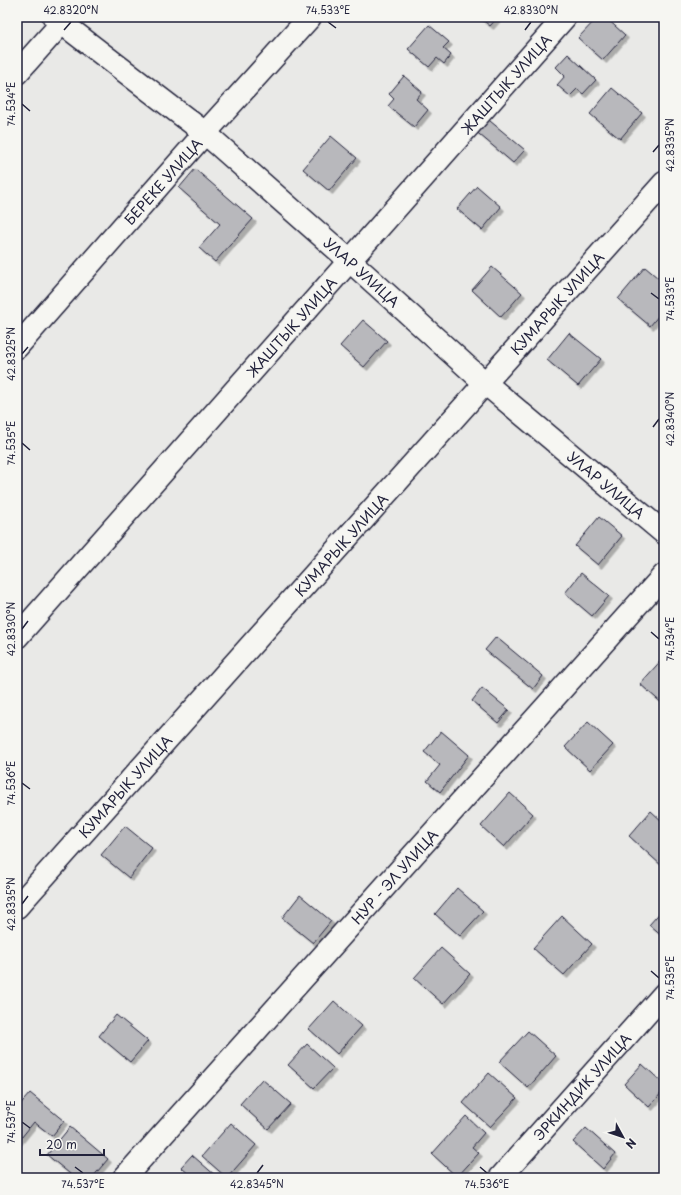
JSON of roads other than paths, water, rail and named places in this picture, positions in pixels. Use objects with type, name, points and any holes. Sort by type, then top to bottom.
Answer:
[{"type":"street","name":"БЕРЕКЕ УЛИЦА","points":[[17,347],[205,133],[310,17]]},
{"type":"street","name":"ЖАШТЫК УЛИЦА","points":[[17,637],[565,17]]},
{"type":"street","name":"УЛАР УЛИЦА","points":[[61,19],[205,133],[485,383],[664,533]]},
{"type":"street","points":[[17,73],[61,19]]},
{"type":"street","name":"КУМАРЫК УЛИЦА","points":[[17,907],[664,183]]},
{"type":"street","name":"НУР - ЭЛ УЛИЦА","points":[[124,1178],[664,575]]},
{"type":"street","name":"ЭРКИНДИК УЛИЦА","points":[[500,1178],[664,994]]}]
